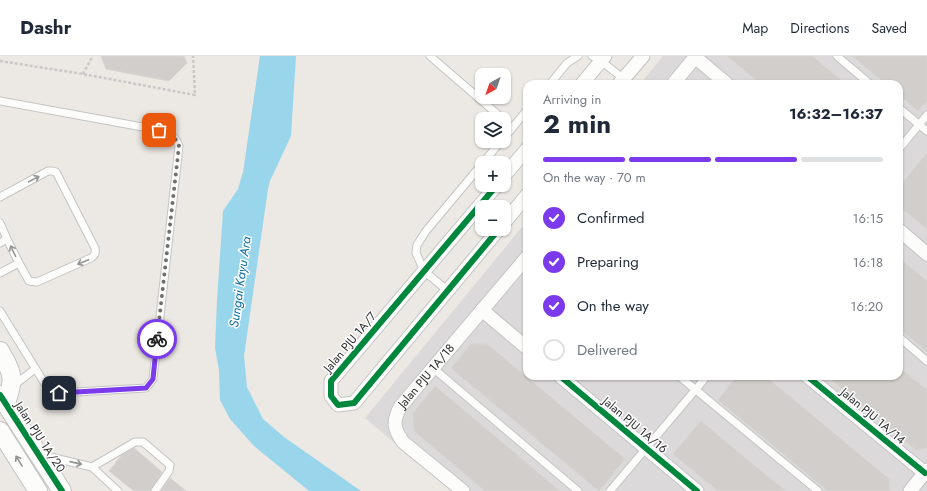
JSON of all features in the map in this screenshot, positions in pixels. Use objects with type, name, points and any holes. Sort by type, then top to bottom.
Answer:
[{"type":"street","points":[[624,80],[643,56]]},
{"type":"street","points":[[676,80],[696,57],[722,80]]},
{"type":"street","points":[[585,80],[599,58]]},
{"type":"street","points":[[511,168],[523,154]]},
{"type":"street","name":"Jalan PJU 1A/7","points":[[491,192],[331,381],[331,396],[338,405],[354,403],[493,236]]},
{"type":"street","points":[[511,214],[523,200]]},
{"type":"street","points":[[903,233],[927,254]]},
{"type":"street","name":"Jalan PJU 1A/18","points":[[463,491],[403,442],[397,434],[395,418],[400,407],[523,262]]},
{"type":"street","points":[[482,310],[523,345]]},
{"type":"street","points":[[0,351],[11,371],[6,395]]},
{"type":"street","name":"Jalan PJU 1A/16","points":[[565,380],[697,491]]},
{"type":"street","name":"Jalan PJU 1A/14","points":[[812,380],[926,472]]},
{"type":"street","name":"Jalan PJU 1A/20","points":[[6,395],[38,454],[62,491]]},
{"type":"street","points":[[0,431],[38,491]]},
{"type":"street","points":[[910,491],[926,472]]},
{"type":"lane","points":[[430,56],[494,112]]},
{"type":"lane","points":[[553,80],[567,63],[578,56]]},
{"type":"lane","points":[[837,56],[865,80]]},
{"type":"lane","points":[[599,58],[620,80]]},
{"type":"lane","points":[[0,101],[168,132],[176,138],[179,146],[153,379],[146,388],[59,393],[52,390],[36,369],[0,310]]},
{"type":"lane","points":[[903,111],[927,131]]},
{"type":"lane","points":[[512,128],[523,115]]},
{"type":"lane","points":[[903,144],[927,116]]},
{"type":"lane","points":[[489,156],[495,148]]},
{"type":"lane","points":[[0,197],[48,172],[56,172],[95,248],[95,256],[33,282],[27,278],[19,263],[3,241],[0,223]]},
{"type":"lane","points":[[448,290],[424,271],[416,253],[417,245],[426,231],[475,172]]},
{"type":"lane","points":[[0,273],[19,263]]},
{"type":"lane","points":[[903,340],[927,361]]},
{"type":"lane","points":[[433,368],[578,491]]},
{"type":"lane","points":[[6,395],[36,369]]},
{"type":"lane","points":[[684,380],[818,491]]},
{"type":"lane","points":[[610,491],[704,380]]},
{"type":"lane","points":[[92,467],[135,442],[143,442],[170,464],[169,472],[155,491]]},
{"type":"lane","points":[[38,454],[92,467],[118,491]]},
{"type":"path","points":[[83,74],[91,59],[90,56]]},
{"type":"path","points":[[0,61],[83,74],[195,95],[193,56]]},
{"type":"shaded area","points":[[663,56],[927,56],[927,491],[452,491],[365,418],[523,226],[523,380],[903,380],[903,80],[643,80]]},
{"type":"water","name":"Sungai Kayu Ara","points":[[260,56],[296,56],[291,136],[270,181],[268,189],[244,356],[247,387],[263,419],[284,437],[361,491],[309,491],[254,446],[230,419],[220,400],[219,370],[215,348],[223,211],[238,189],[243,172]]},
{"type":"building","points":[[101,56],[184,56],[187,63],[169,81],[106,69]]},
{"type":"building","points":[[727,56],[812,56],[841,80],[756,80]]},
{"type":"building","points":[[852,56],[927,56],[927,101],[918,111],[903,98],[903,80],[881,80]]},
{"type":"building","points":[[927,153],[927,229],[903,209],[903,182]]},
{"type":"building","points":[[903,261],[927,281],[927,352],[903,331]]},
{"type":"building","points":[[471,344],[487,344],[523,374],[523,380],[530,380],[625,459],[599,491],[451,368]]},
{"type":"building","points":[[903,370],[927,390],[927,448],[916,450],[832,380],[903,380]]},
{"type":"building","points":[[734,380],[770,380],[889,479],[890,491],[828,491],[718,400]]},
{"type":"building","points":[[435,386],[560,491],[485,491],[414,431],[413,413]]},
{"type":"building","points":[[701,421],[786,491],[718,491],[685,464],[673,454]]},
{"type":"building","points":[[134,448],[162,472],[150,491],[134,491],[109,471],[122,455]]},
{"type":"building","points":[[170,478],[186,491],[161,491]]},
{"type":"cycle path","points":[[484,200],[491,192]]},
{"type":"cycle path","points":[[475,211],[331,381],[331,396],[338,405],[354,403],[493,236]]},
{"type":"cycle path","points":[[565,380],[697,491]]},
{"type":"cycle path","points":[[812,380],[925,473]]},
{"type":"cycle path","points":[[0,395],[62,491]]},
{"type":"way so far","points":[[157,339],[179,155],[179,146],[176,138],[168,132],[159,130]]},
{"type":"route","points":[[59,393],[146,388],[153,379],[157,339]]}]
